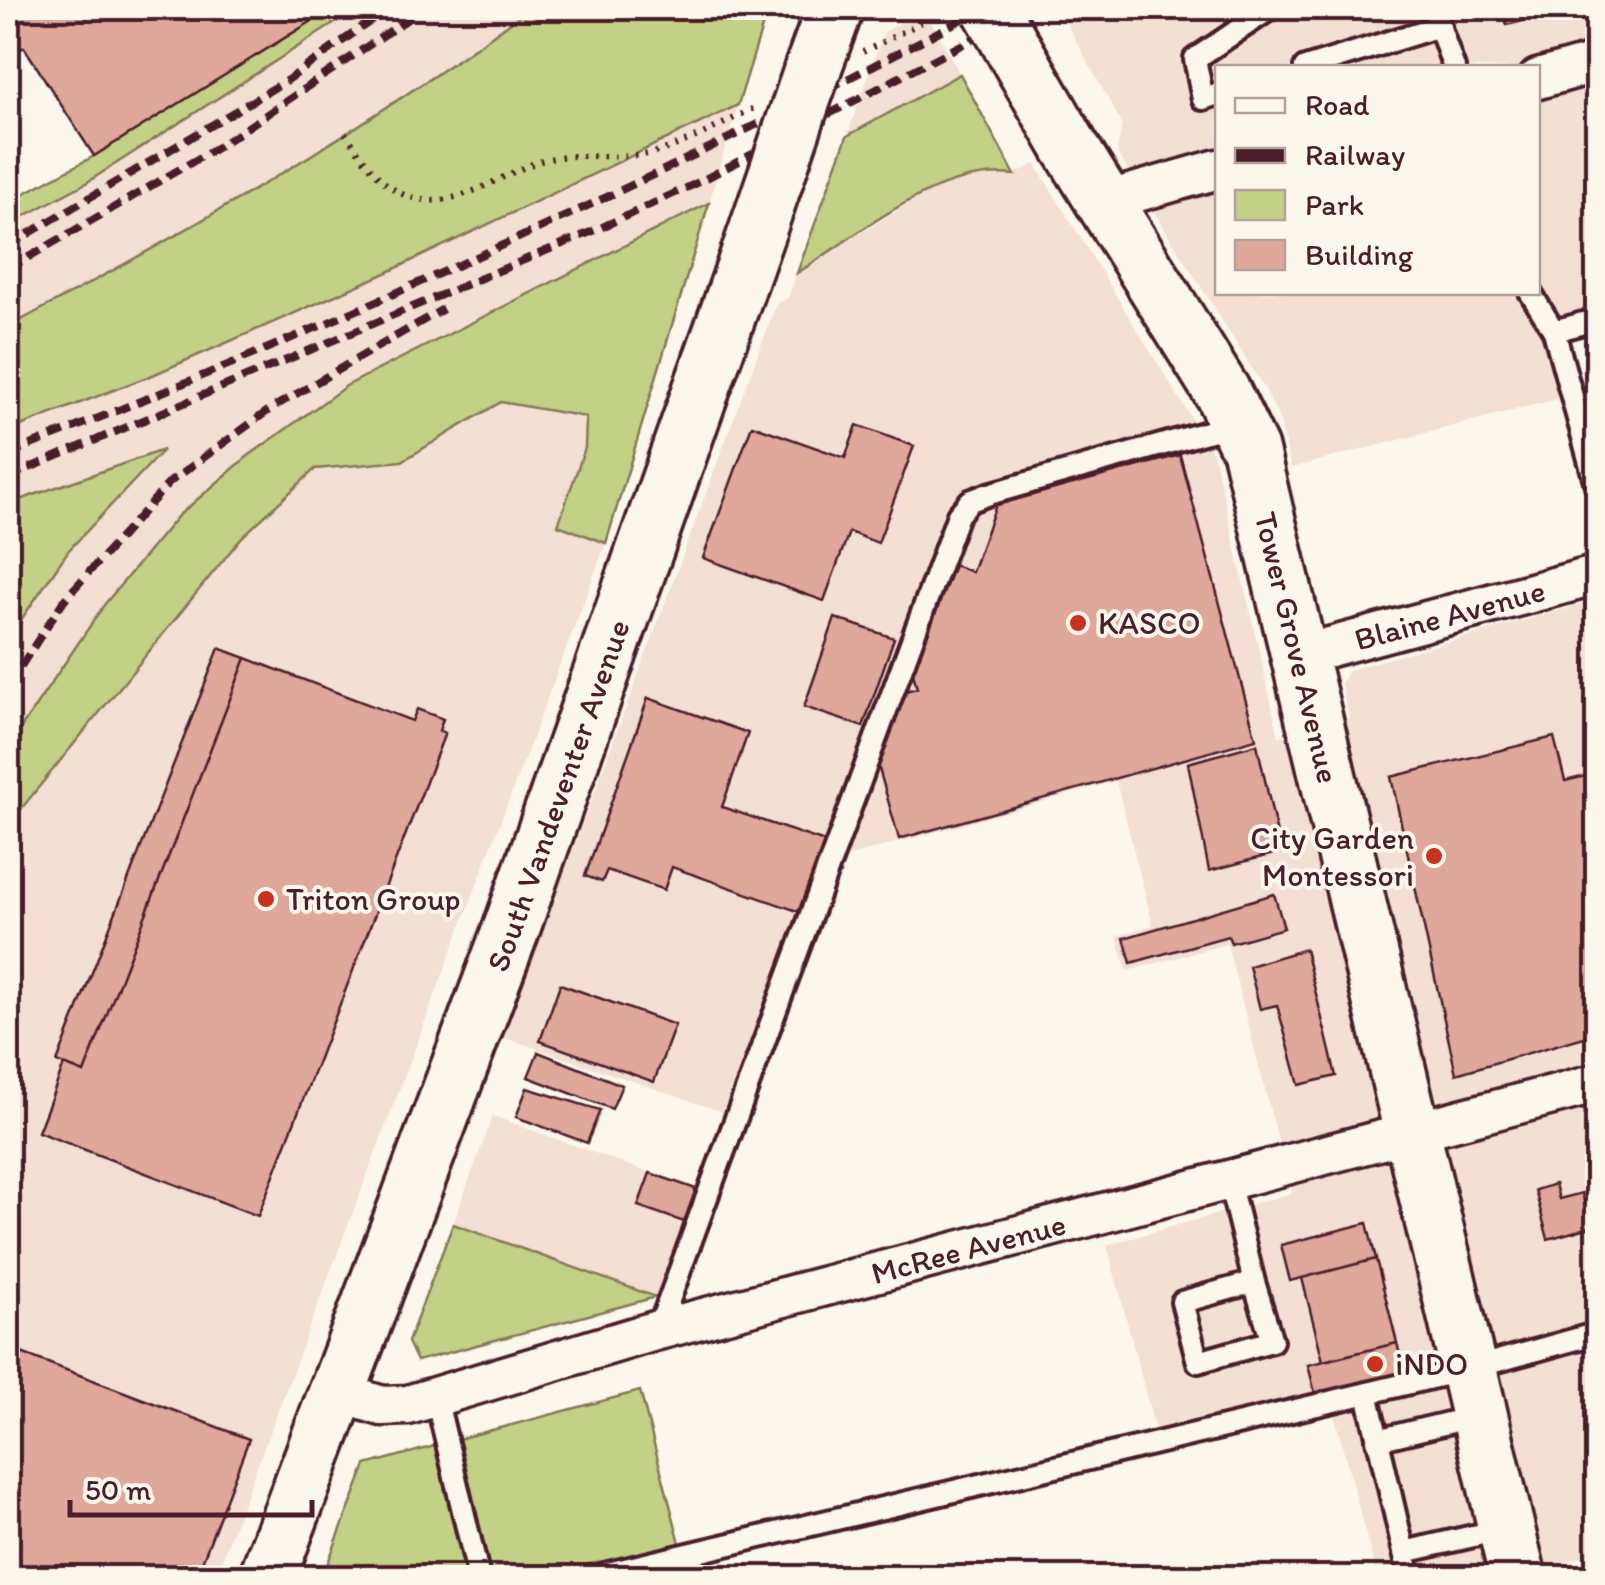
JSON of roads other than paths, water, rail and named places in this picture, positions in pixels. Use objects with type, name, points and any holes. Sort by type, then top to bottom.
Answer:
[{"type":"main road","name":"South Vandeventer Avenue","points":[[268,1578],[512,928],[723,330],[831,64],[834,8]]},
{"type":"main road","name":"Tower Grove Avenue","points":[[990,8],[1068,146],[1239,423],[1250,449],[1512,1553]]},
{"type":"street","points":[[1540,78],[1598,62]]},
{"type":"street","points":[[1102,202],[1215,171]]},
{"type":"street","name":"Blaine Avenue","points":[[1300,655],[1598,575]]},
{"type":"street","name":"McRee Avenue","points":[[340,1393],[382,1406],[436,1397],[658,1330],[1598,1083]]},
{"type":"lane","points":[[1215,95],[1204,98],[1195,59],[1271,8]]},
{"type":"lane","points":[[1313,65],[1436,17],[1453,65]]},
{"type":"lane","points":[[1532,295],[1554,331],[1598,492]]},
{"type":"lane","points":[[1554,331],[1598,319]]},
{"type":"lane","points":[[658,1330],[958,515],[970,501],[989,494],[1239,423]]},
{"type":"lane","points":[[1229,1180],[1272,1341],[1198,1362],[1182,1302],[1254,1282]]},
{"type":"lane","points":[[1377,1440],[1598,1332]]},
{"type":"lane","points":[[587,1578],[1367,1393],[1475,1392]]},
{"type":"lane","points":[[1367,1393],[1410,1578]]},
{"type":"lane","points":[[436,1397],[479,1578]]},
{"type":"lane","points":[[1404,1552],[1512,1553]]},
{"type":"railway","points":[[8,246],[289,79],[389,8]]},
{"type":"railway","points":[[8,269],[218,147],[424,8]]},
{"type":"railway","points":[[8,454],[257,353],[502,245],[744,131],[983,8]]},
{"type":"railway","points":[[8,477],[598,229],[697,183],[1032,8]]},
{"type":"railway","points":[[8,686],[64,600],[170,482],[272,408],[443,309]]},
{"type":"place","name":"KASCO","points":[[1078,623]]},
{"type":"place","name":"City Garden Montessori","points":[[1434,856]]},
{"type":"place","name":"Triton Group","points":[[266,899]]},
{"type":"place","name":"iNDO","points":[[1375,1364]]}]
